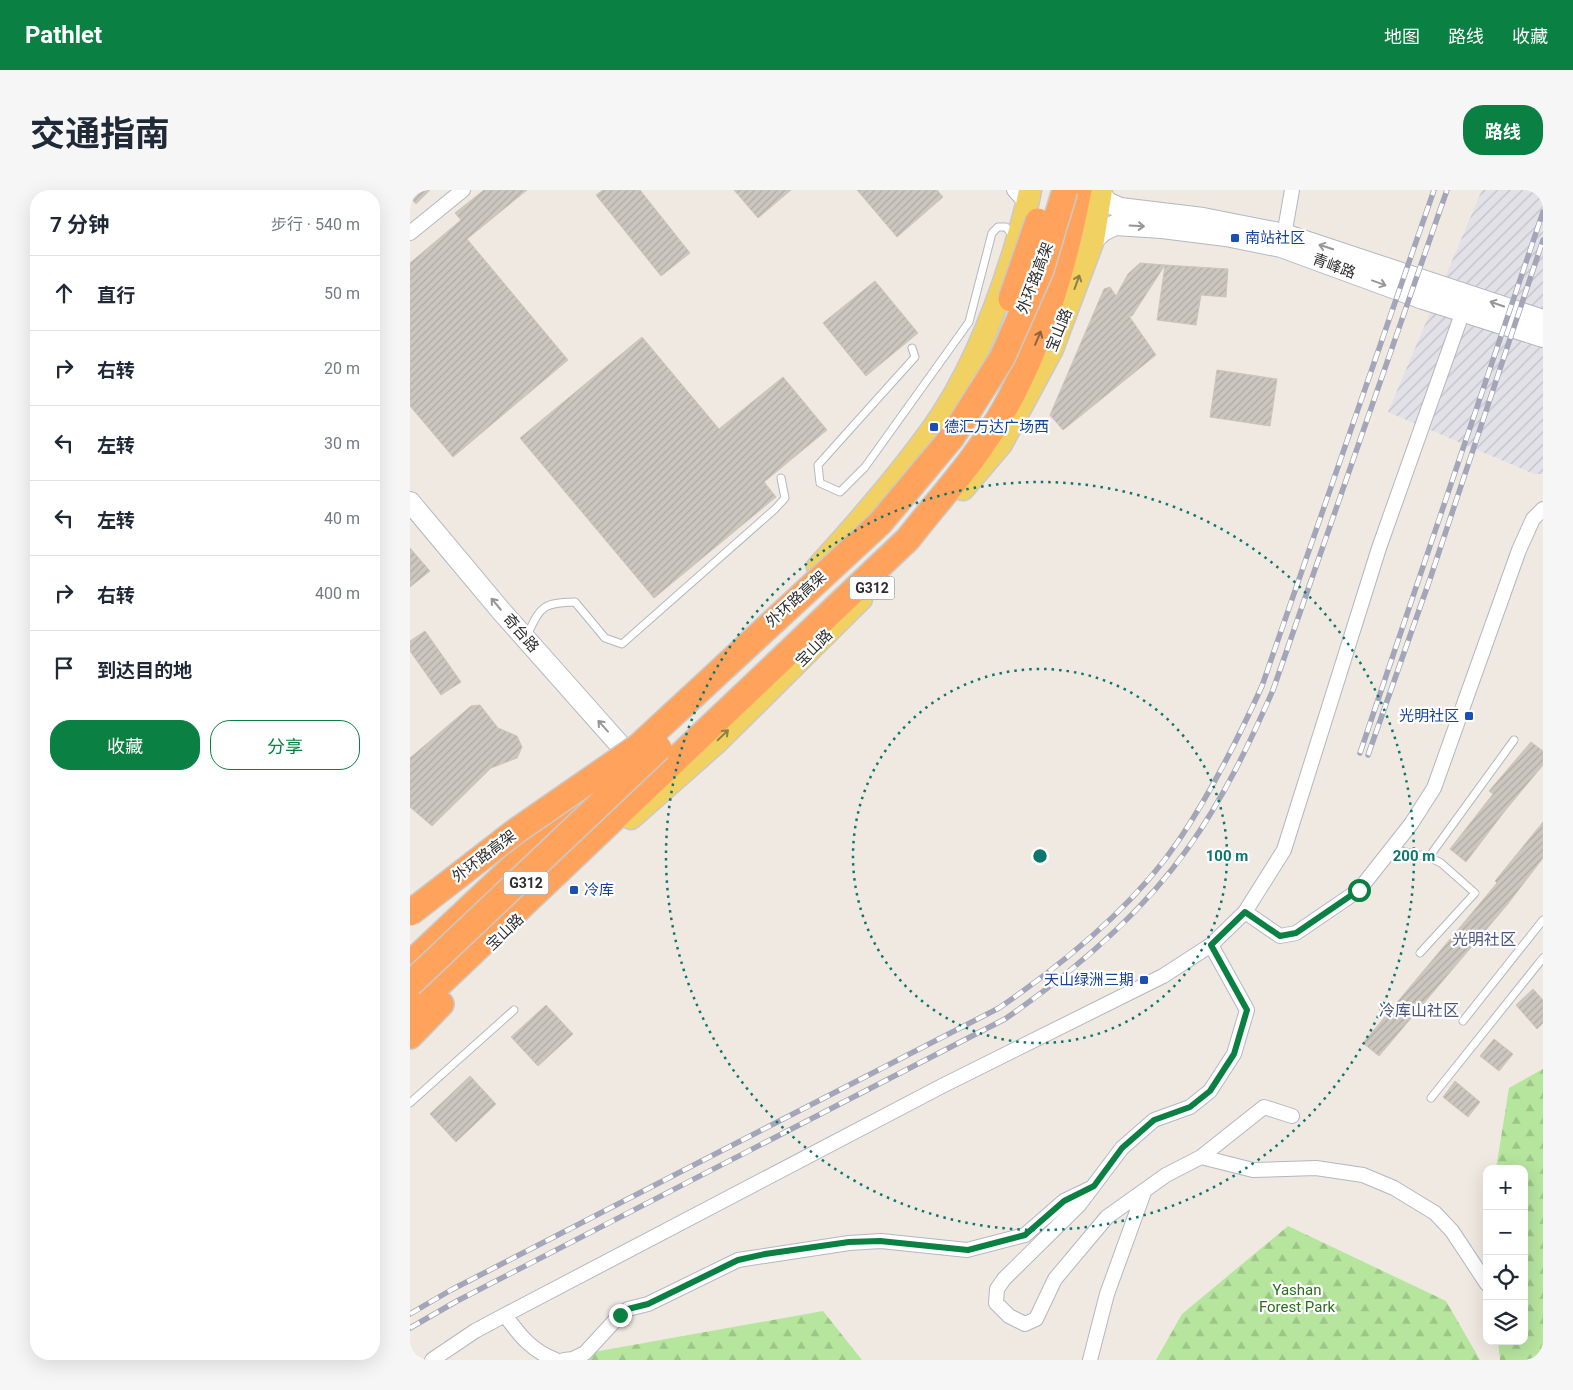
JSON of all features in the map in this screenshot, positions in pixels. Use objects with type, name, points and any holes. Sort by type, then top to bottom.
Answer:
[{"type":"highway","name":"外环路高架","points":[[410,903],[500,833],[623,746],[864,524],[941,430],[984,360],[1015,291],[1048,190]]},
{"type":"highway","points":[[410,984],[894,527],[947,464],[985,393],[1039,262],[1059,190]]},
{"type":"highway","name":"外环路高架","points":[[410,913],[516,832],[639,746],[880,523],[952,437],[1002,358],[1040,270],[1065,190]]},
{"type":"highway","points":[[410,1036],[422,1012],[908,539],[973,458],[1011,396],[1040,333],[1062,260],[1093,191]]},
{"type":"highway","points":[[410,964],[551,831],[635,762]]},
{"type":"highway","points":[[422,1012],[530,908]]},
{"type":"main road","name":"青峰路","points":[[1093,191],[1107,202],[1120,208],[1203,218],[1543,320]]},
{"type":"main road","name":"宝山路","points":[[410,1024],[530,908],[718,741],[799,663],[928,530],[1001,444],[1052,349],[1093,240],[1093,191]]},
{"type":"main road","name":"宝山路","points":[[410,997],[526,882],[635,762],[768,622],[865,515],[934,427],[959,385],[987,327],[1016,245],[1024,195]]},
{"type":"main road","name":"青峰路","points":[[1093,240],[1103,231],[1115,225],[1123,225],[1283,241],[1423,300],[1543,337]]},
{"type":"main road","name":"奇台路","points":[[410,502],[525,638],[635,762]]},
{"type":"street","points":[[410,233],[463,190]]},
{"type":"street","points":[[1283,241],[1292,190]]},
{"type":"street","points":[[432,1360],[475,1331],[505,1315],[934,1090],[1162,976],[1211,945],[1245,912],[1284,850],[1379,548],[1463,311]]},
{"type":"street","points":[[1245,912],[1280,936],[1296,933],[1359,890],[1391,849],[1434,788],[1520,550],[1533,519],[1543,509]]},
{"type":"street","points":[[1211,945],[1247,1010],[1234,1054],[1210,1091],[1190,1107],[1154,1120],[1122,1148],[1094,1186],[997,1289],[996,1303],[1008,1316],[1025,1324],[1036,1319],[1055,1279],[1107,1217],[1166,1175],[1201,1157],[1264,1107],[1292,1116]]},
{"type":"street","points":[[1201,1157],[1253,1170],[1316,1168],[1363,1175],[1394,1188],[1435,1213],[1452,1230],[1483,1278]]},
{"type":"street","points":[[564,1360],[573,1359],[586,1353],[620,1315],[628,1309],[648,1304],[738,1260],[849,1242],[880,1241],[968,1250],[1025,1235],[1064,1201],[1094,1186]]},
{"type":"street","points":[[1090,1360],[1107,1294],[1145,1190]]},
{"type":"street","points":[[505,1315],[525,1342],[540,1354],[556,1360]]},
{"type":"lane","points":[[912,348],[915,357],[818,465],[820,483],[840,492],[865,467],[969,322],[992,233],[998,227],[1006,227],[1013,233],[1016,245]]},
{"type":"lane","points":[[525,638],[539,610],[554,603],[575,602],[605,638],[622,644],[776,508],[785,498],[781,478]]},
{"type":"lane","points":[[1430,857],[1514,740]]},
{"type":"lane","points":[[1391,849],[1430,857],[1441,863],[1475,893],[1420,953]]},
{"type":"lane","points":[[1463,1021],[1543,920]]},
{"type":"lane","points":[[1431,1098],[1543,958]]},
{"type":"lane","points":[[410,1103],[514,1010]]},
{"type":"shaded area","points":[[1482,190],[1543,190],[1543,474],[1534,474],[1388,412]]},
{"type":"green space","points":[[1543,1069],[1543,1360],[1500,1360],[1498,1345],[1528,1345],[1528,1165],[1497,1165],[1509,1088]]},
{"type":"green space","name":"Yashan Forest Park","points":[[1288,1226],[1446,1301],[1480,1360],[1156,1360],[1182,1314]]},
{"type":"green space","points":[[823,1311],[862,1360],[549,1360]]},
{"type":"building","points":[[410,190],[430,190],[416,204],[410,197]]},
{"type":"building","points":[[484,190],[527,190],[467,239],[568,360],[453,457],[410,406],[410,263],[461,220],[455,213]]},
{"type":"building","points":[[603,190],[640,190],[690,253],[661,276],[596,195]]},
{"type":"building","points":[[734,190],[791,190],[758,218]]},
{"type":"building","points":[[857,190],[937,190],[943,197],[897,237]]},
{"type":"building","points":[[1140,263],[1165,265],[1132,316],[1129,316],[1156,355],[1063,430],[1050,415],[1104,289],[1110,287],[1116,296],[1128,274]]},
{"type":"building","points":[[1165,265],[1228,269],[1226,297],[1201,295],[1196,325],[1157,320]]},
{"type":"building","points":[[875,281],[918,333],[866,376],[823,323]]},
{"type":"building","points":[[642,337],[719,429],[783,377],[827,430],[764,482],[776,497],[654,598],[520,438]]},
{"type":"building","points":[[1217,370],[1277,379],[1270,426],[1210,417]]},
{"type":"building","points":[[410,548],[430,571],[410,587]]},
{"type":"building","points":[[425,631],[461,682],[441,695],[410,651],[410,641]]},
{"type":"building","points":[[480,705],[498,728],[517,736],[522,747],[517,758],[491,768],[432,826],[410,807],[410,758],[471,706]]},
{"type":"building","points":[[1531,742],[1543,751],[1543,765],[1466,862],[1450,849],[1493,794],[1489,791]]},
{"type":"building","points":[[1543,822],[1543,858],[1507,905],[1379,1056],[1363,1043],[1497,883],[1495,881]]},
{"type":"building","points":[[1533,989],[1543,1000],[1543,1023],[1537,1029],[1516,1005]]},
{"type":"building","points":[[546,1005],[573,1034],[538,1066],[511,1037]]},
{"type":"building","points":[[1494,1039],[1513,1054],[1499,1071],[1480,1056]]},
{"type":"building","points":[[470,1076],[496,1104],[456,1142],[430,1114]]},
{"type":"building","points":[[1455,1081],[1480,1102],[1468,1117],[1443,1097]]},
{"type":"railway","points":[[410,1314],[451,1290],[999,1008],[1072,953],[1120,910],[1141,887],[1179,840],[1203,803],[1234,745],[1262,686],[1434,190]]},
{"type":"railway","points":[[410,1328],[457,1301],[1005,1019],[1080,962],[1127,920],[1149,897],[1188,848],[1213,810],[1245,751],[1273,690],[1447,190]]},
{"type":"railway","points":[[1360,753],[1543,212]]},
{"type":"railway","points":[[1368,755],[1430,579],[1543,240]]},
{"type":"place","name":"南站社区","points":[[1235,238]]},
{"type":"place","name":"德汇万达广场西","points":[[934,427]]},
{"type":"place","name":"光明社区","points":[[1469,716]]},
{"type":"place","name":"冷库","points":[[574,890]]},
{"type":"place","name":"天山绿洲三期","points":[[1144,980]]},
{"type":"district","name":"光明社区","points":[[1484,939]]},
{"type":"district","name":"冷库山社区","points":[[1419,1010]]},
{"type":"route","points":[[620,1315],[628,1309],[648,1304],[738,1260],[765,1254],[849,1242],[880,1241],[968,1250],[1025,1235],[1064,1201],[1094,1186],[1122,1148],[1154,1120],[1190,1107],[1210,1091],[1221,1077],[1234,1054],[1247,1010],[1211,945],[1245,912],[1280,936],[1296,933],[1359,890]]}]
